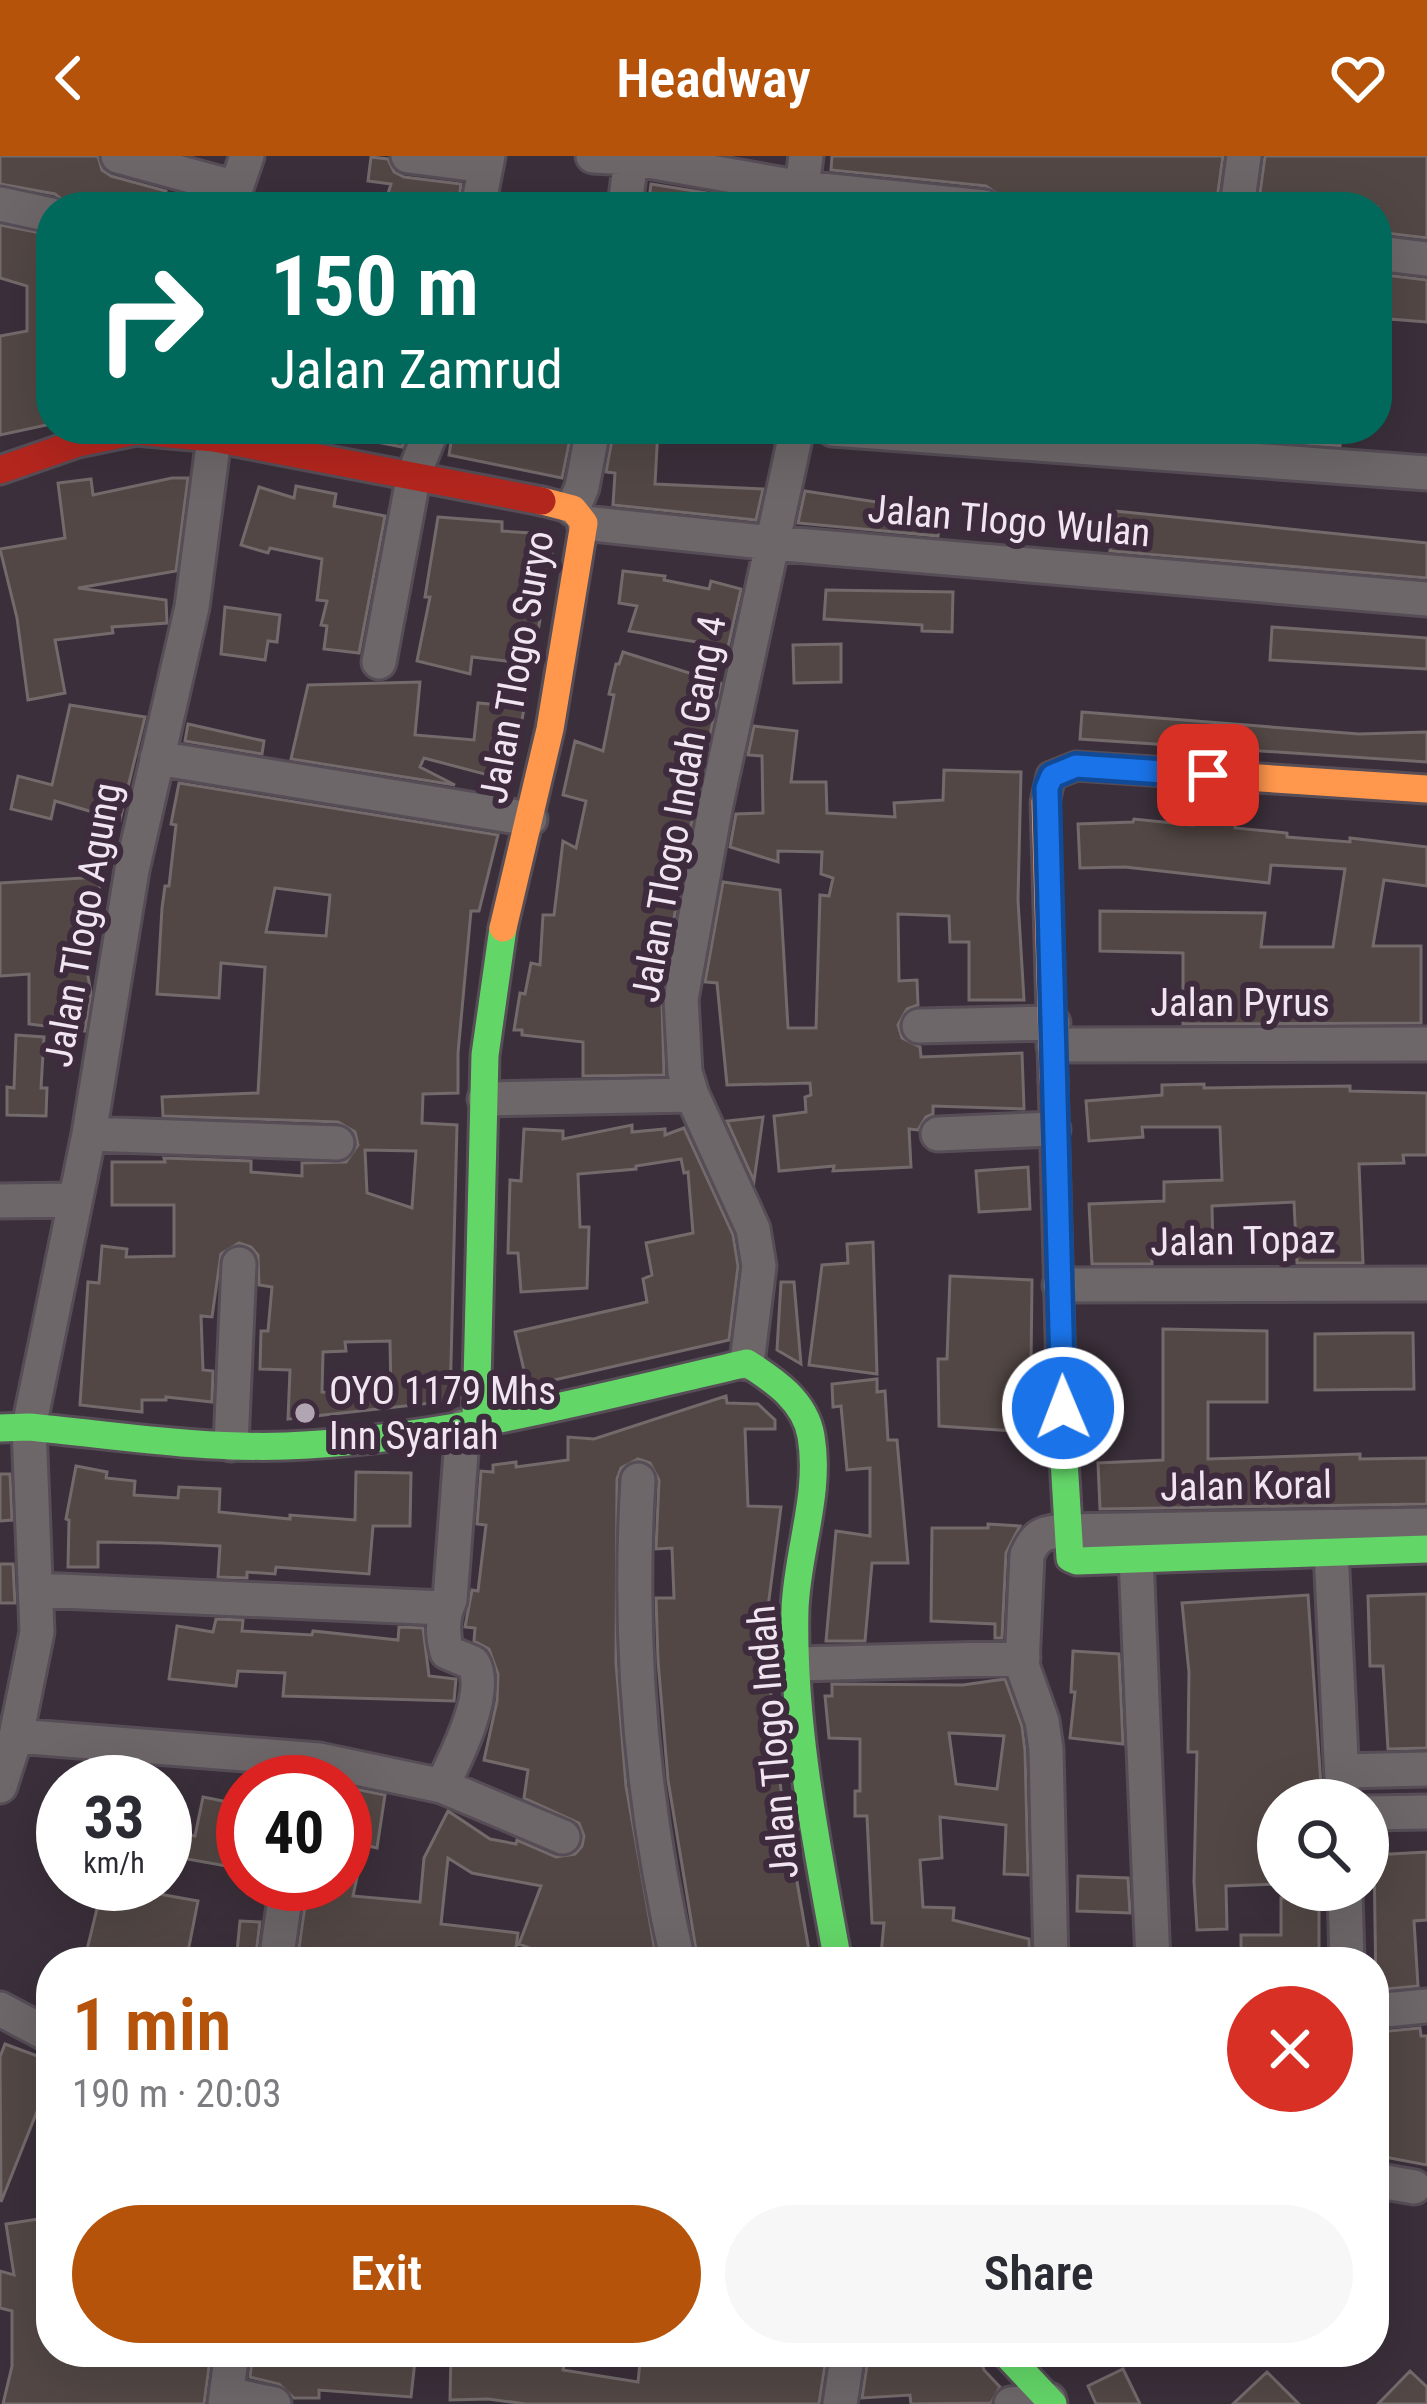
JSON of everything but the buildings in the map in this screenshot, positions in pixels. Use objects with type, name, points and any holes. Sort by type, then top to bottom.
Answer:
[{"type":"street","points":[[118,156],[238,184]]},
{"type":"street","points":[[408,156],[487,161],[481,192]]},
{"type":"street","points":[[593,156],[804,172],[907,192]]},
{"type":"street","points":[[1239,192],[1244,156]]},
{"type":"street","points":[[628,192],[631,158]]},
{"type":"street","points":[[0,204],[36,212]]},
{"type":"street","points":[[1392,255],[1427,260]]},
{"type":"street","name":"Jalan Tlogo Suryo","points":[[0,470],[74,444]]},
{"type":"street","name":"Jalan Tlogo Agung","points":[[0,1786],[16,1736],[15,1671],[38,1632],[38,1590],[15,1428],[75,1200],[132,870],[235,444]]},
{"type":"street","name":"Jalan Tlogo Suryo","points":[[270,444],[579,516],[569,627],[530,819],[492,970],[482,1048],[485,1100],[470,1424]]},
{"type":"street","points":[[379,662],[414,474],[426,444]]},
{"type":"street","points":[[579,516],[590,444]]},
{"type":"street","name":"Jalan Tlogo Indah Gang 4","points":[[747,1363],[759,1266],[754,1229],[685,1072],[681,999],[716,804],[794,444]]},
{"type":"street","points":[[1036,444],[1427,473]]},
{"type":"street","name":"Jalan Tlogo Wulan","points":[[579,516],[772,543],[1427,599]]},
{"type":"street","points":[[157,758],[530,819]]},
{"type":"street","points":[[1427,789],[1076,766],[1052,776],[1045,802],[1070,1558],[1427,1549]]},
{"type":"street","name":"Jalan Pyrus","points":[[919,1026],[1427,1044]]},
{"type":"street","points":[[485,1100],[692,1094]]},
{"type":"street","points":[[938,1134],[1053,1129]]},
{"type":"street","points":[[89,1134],[337,1143]]},
{"type":"street","points":[[0,1201],[75,1200]]},
{"type":"street","points":[[231,1444],[238,1264]]},
{"type":"street","name":"Jalan Topaz","points":[[1060,1285],[1427,1284]]},
{"type":"street","points":[[15,1428],[231,1444],[336,1444],[470,1424],[747,1363]]},
{"type":"street","name":"Jalan Tlogo Indah","points":[[747,1363],[789,1393],[802,1409],[811,1434],[812,1463],[795,1604],[797,1664],[819,1854],[835,1947]]},
{"type":"street","points":[[442,1786],[464,1742],[479,1677],[478,1667],[447,1652],[444,1609],[450,1600],[470,1424]]},
{"type":"street","points":[[638,1480],[632,1578],[643,1741],[675,1947]]},
{"type":"street","name":"Jalan Koral","points":[[1066,1531],[1427,1525]]},
{"type":"street","points":[[1051,1947],[1046,1748],[1023,1658],[1027,1555],[1042,1532],[1066,1531]]},
{"type":"street","points":[[1331,1550],[1342,1779]]},
{"type":"street","points":[[1136,1557],[1152,1947]]},
{"type":"street","points":[[38,1590],[444,1609]]},
{"type":"street","points":[[797,1664],[1023,1658]]},
{"type":"street","points":[[16,1736],[319,1760],[442,1786],[562,1838]]},
{"type":"street","points":[[1377,1779],[1427,1769]]},
{"type":"street","points":[[1389,1813],[1427,1812]]},
{"type":"street","points":[[278,1947],[283,1911]]},
{"type":"street","points":[[1346,1911],[1347,1947]]},
{"type":"street","points":[[1389,2010],[1427,2006]]},
{"type":"street","points":[[0,2009],[36,2028]]},
{"type":"street","points":[[1389,2183],[1414,2187]]},
{"type":"street","points":[[230,2367],[226,2399],[274,2404]]},
{"type":"street","points":[[840,2404],[846,2367]]},
{"type":"street","points":[[1018,2367],[1050,2402]]},
{"type":"street","points":[[1011,2404],[1050,2402]]},
{"type":"traffic: fast","points":[[476,1423],[485,1055],[503,928]]},
{"type":"traffic: fast","points":[[0,1428],[222,1445],[344,1442],[518,1415],[747,1363],[795,1402],[811,1436],[813,1479],[797,1588],[795,1653],[808,1786],[835,1947]]},
{"type":"traffic: fast","points":[[1063,1444],[1070,1558],[1077,1561],[1427,1549]]},
{"type":"traffic: fast","points":[[1018,2367],[1053,2404]]},
{"type":"traffic: slow","points":[[503,928],[550,729],[584,523],[573,509],[542,501]]},
{"type":"traffic: slow","points":[[1053,1081],[1045,802],[1051,776],[1076,766],[1427,789]]},
{"type":"traffic: jam","points":[[0,470],[75,444]]},
{"type":"traffic: jam","points":[[245,444],[542,501]]},
{"type":"traffic: jam","points":[[1053,1081],[1063,1444]]},
{"type":"place","name":"OYO 1179 Mhs Inn Syariah","points":[[305,1413]]},
{"type":"route","points":[[1063,1408],[1047,788],[1061,769],[1076,766],[1208,775]]}]
